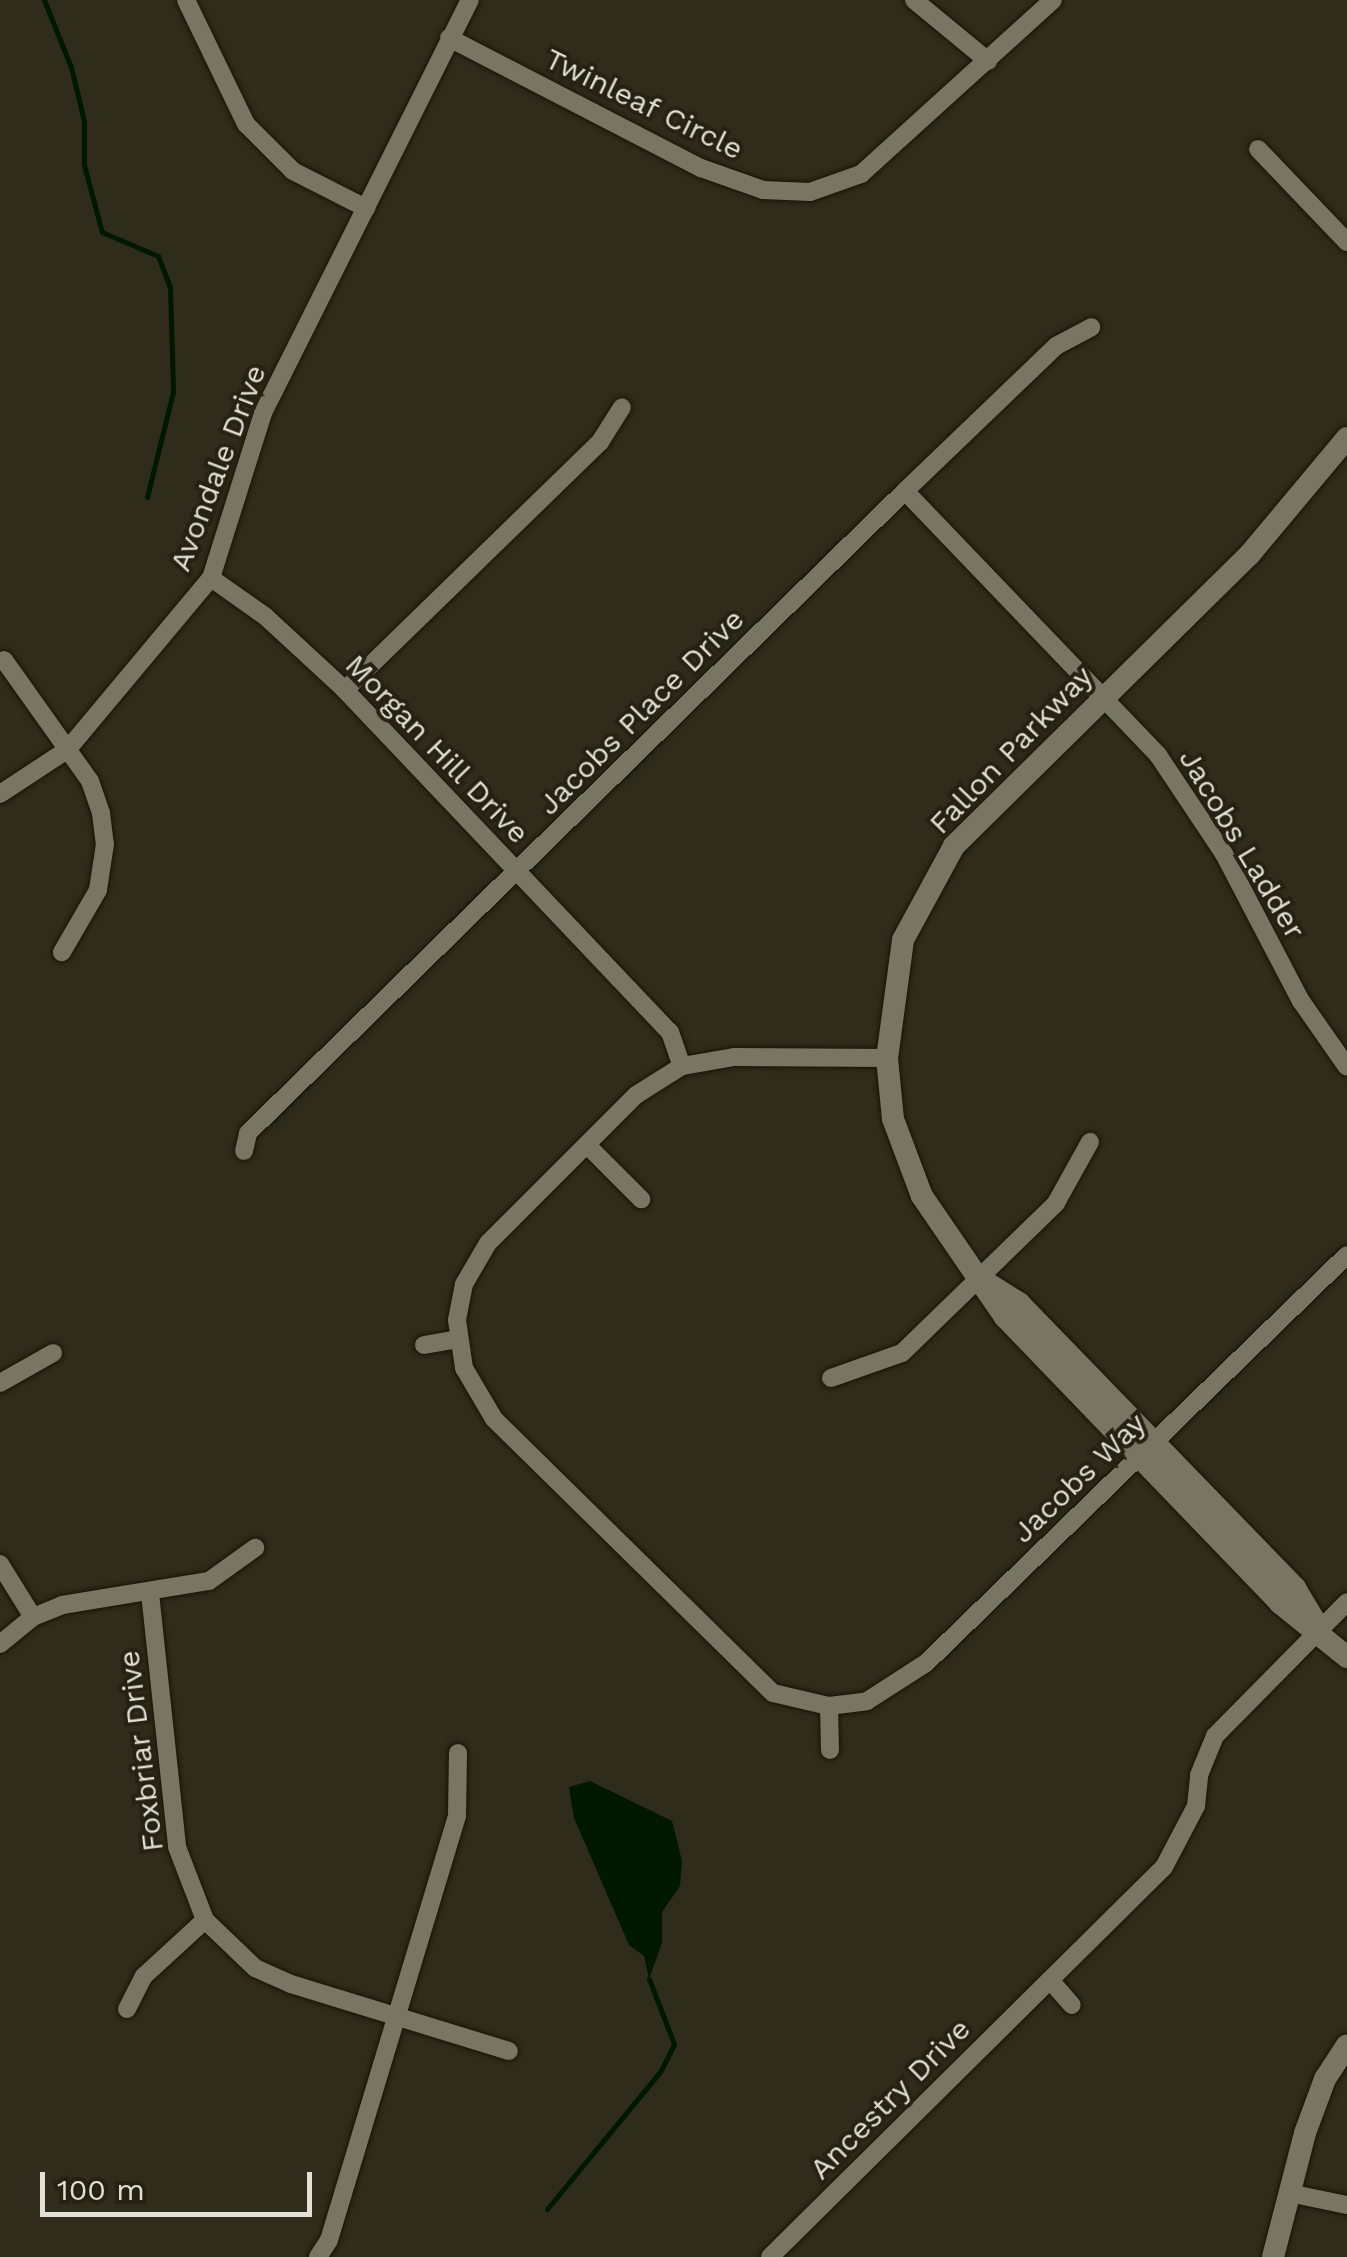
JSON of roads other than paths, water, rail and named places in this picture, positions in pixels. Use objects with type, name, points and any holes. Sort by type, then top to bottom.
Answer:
[{"type":"street","points":[[186,0],[246,124],[293,171],[366,208]]},
{"type":"street","name":"Avondale Drive","points":[[0,794],[68,750],[211,578],[263,413],[470,0]]},
{"type":"street","points":[[914,0],[988,61]]},
{"type":"street","name":"Twinleaf Circle","points":[[450,38],[701,168],[763,190],[810,192],[861,174],[1053,0]]},
{"type":"street","points":[[1258,149],[1347,242]]},
{"type":"street","name":"Jacobs Place Drive","points":[[244,1151],[248,1133],[905,491],[1056,346],[1091,327]]},
{"type":"street","points":[[345,690],[600,442],[622,407]]},
{"type":"street","name":"Fallon Parkway","points":[[1347,438],[1250,554],[990,807],[928,884],[904,940],[887,1058],[893,1119],[908,1163],[940,1226],[980,1278],[1019,1303],[1147,1450],[1295,1588],[1319,1628],[1347,1657]]},
{"type":"street","name":"Jacobs Ladder","points":[[905,491],[1158,755],[1205,826],[1300,1000],[1347,1067]]},
{"type":"street","name":"Morgan Hill Drive","points":[[211,578],[266,617],[345,690],[670,1032],[682,1066]]},
{"type":"street","points":[[4,660],[90,781],[105,844],[98,890],[62,952]]},
{"type":"street","name":"Jacobs Way","points":[[887,1058],[734,1056],[682,1066],[636,1094],[589,1147],[488,1243],[464,1284],[457,1339],[464,1368],[494,1419],[774,1692],[829,1706],[867,1701],[926,1664],[1347,1255]]},
{"type":"street","points":[[831,1378],[902,1353],[1056,1203],[1090,1142]]},
{"type":"street","points":[[589,1147],[641,1199]]},
{"type":"street","points":[[424,1345],[457,1339]]},
{"type":"street","points":[[0,1384],[53,1353]]},
{"type":"street","points":[[0,1644],[33,1617],[62,1604],[150,1593],[209,1580],[254,1548]]},
{"type":"street","points":[[0,1564],[33,1617]]},
{"type":"street","name":"Foxbriar Drive","points":[[150,1593],[177,1848],[205,1920],[255,1968],[395,2018],[509,2051]]},
{"type":"street","name":"Ancestry Drive","points":[[770,2257],[1164,1867],[1196,1806],[1199,1776],[1215,1736],[1347,1602]]},
{"type":"street","points":[[829,1706],[830,1750]]},
{"type":"street","points":[[318,2257],[329,2240],[457,1816],[458,1753]]},
{"type":"street","points":[[127,2009],[144,1976],[205,1920]]},
{"type":"street","points":[[1050,1980],[1072,2004]]},
{"type":"street","points":[[1273,2257],[1325,2079],[1347,2046]]},
{"type":"street","points":[[1289,2193],[1347,2206]]},
{"type":"waterway","points":[[44,0],[71,67],[84,121],[84,165],[102,232],[158,256],[170,288],[173,392],[147,497]]},
{"type":"waterway","points":[[547,2209],[660,2072],[674,2044],[649,1979]]}]
